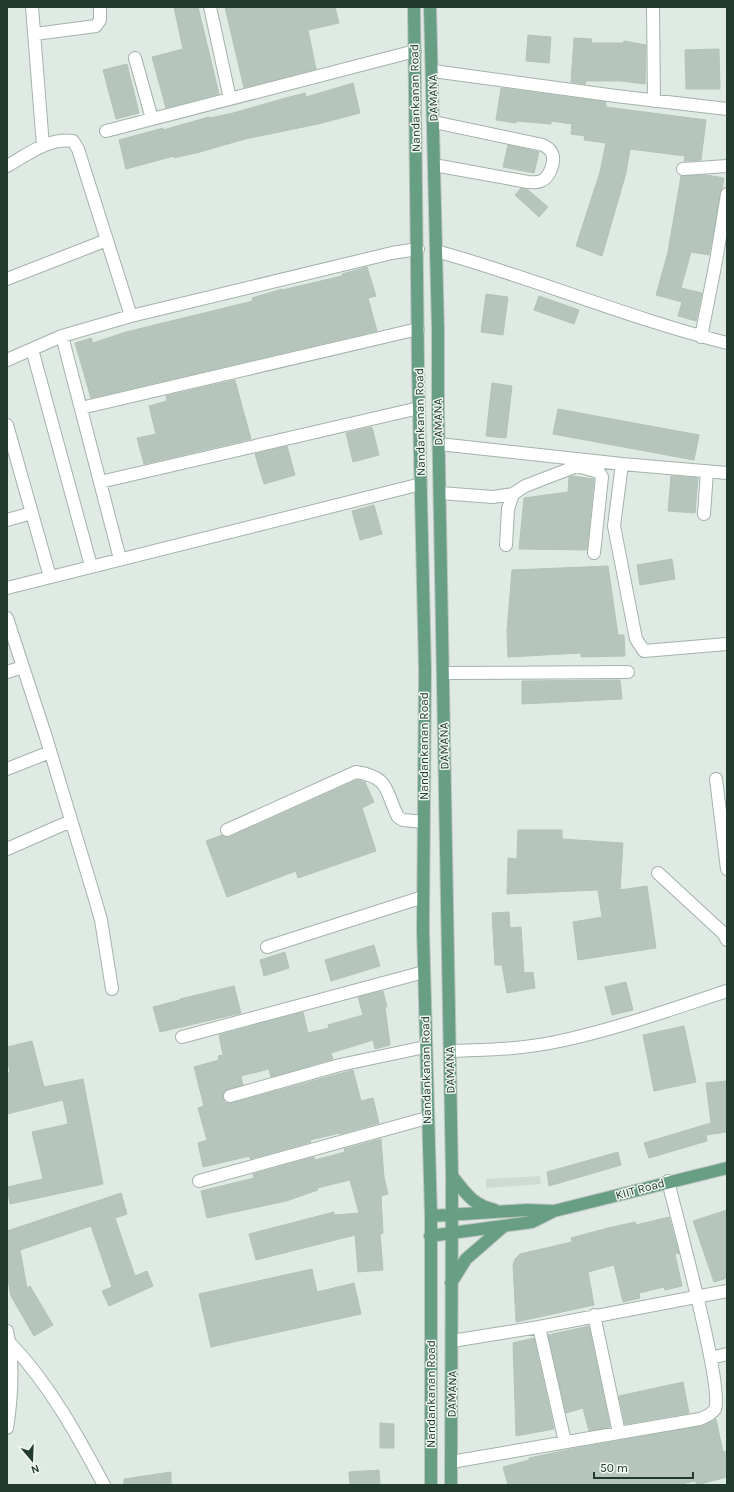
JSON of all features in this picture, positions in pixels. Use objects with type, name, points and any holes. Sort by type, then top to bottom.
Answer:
[{"type":"main road","name":"Nandankanan Road","points":[[414,7],[419,408],[425,671],[423,897],[425,1046],[431,1216],[431,1485]]},
{"type":"main road","name":"DAMANA","points":[[430,7],[434,122],[453,1232],[451,1284],[451,1485]]},
{"type":"main road","name":"KIIT Road","points":[[430,1236],[532,1222],[554,1211],[668,1181],[727,1168]]},
{"type":"main road","points":[[452,1176],[470,1199],[484,1207],[504,1212]]},
{"type":"main road","name":"KIIT Road","points":[[431,1216],[527,1210],[554,1211]]},
{"type":"main road","points":[[451,1284],[466,1259],[504,1226]]},
{"type":"street","points":[[32,7],[43,146]]},
{"type":"street","points":[[34,34],[96,26],[100,20],[100,7]]},
{"type":"street","points":[[210,7],[230,99]]},
{"type":"street","points":[[653,7],[654,101]]},
{"type":"street","points":[[106,131],[414,51]]},
{"type":"street","points":[[135,58],[152,119]]},
{"type":"street","points":[[433,71],[654,101],[727,109]]},
{"type":"street","points":[[434,122],[543,145],[550,149],[553,156],[550,172],[547,177],[540,182],[528,182],[434,165]]},
{"type":"street","points":[[7,166],[43,146],[63,139],[73,141],[78,149],[131,316]]},
{"type":"street","points":[[683,169],[727,166]]},
{"type":"street","points":[[701,337],[727,194]]},
{"type":"street","points":[[7,279],[107,240]]},
{"type":"street","points":[[7,360],[62,336],[131,316],[392,253],[418,249]]},
{"type":"street","points":[[436,251],[471,261],[701,337],[727,343]]},
{"type":"street","points":[[81,408],[418,330]]},
{"type":"street","points":[[62,336],[120,559]]},
{"type":"street","points":[[32,349],[91,566]]},
{"type":"street","points":[[100,482],[419,408]]},
{"type":"street","points":[[7,424],[50,577]]},
{"type":"street","points":[[439,444],[622,464],[727,473]]},
{"type":"street","points":[[622,464],[614,526],[636,639],[644,650],[727,644]]},
{"type":"street","points":[[440,493],[493,497],[513,494],[525,486],[577,466],[599,472],[602,477],[602,484],[594,553]]},
{"type":"street","points":[[704,514],[707,471]]},
{"type":"street","points":[[7,588],[421,484]]},
{"type":"street","points":[[506,546],[508,509],[513,494]]},
{"type":"street","points":[[7,520],[32,513]]},
{"type":"street","points":[[7,618],[50,752],[101,920],[112,989]]},
{"type":"street","points":[[7,672],[23,667]]},
{"type":"street","points":[[443,673],[628,672]]},
{"type":"street","points":[[7,769],[50,752]]},
{"type":"street","points":[[227,830],[356,772],[370,774],[384,783],[398,817],[403,820],[424,822]]},
{"type":"street","points":[[716,779],[727,869]]},
{"type":"street","points":[[7,850],[71,821]]},
{"type":"street","points":[[658,873],[723,932],[727,940]]},
{"type":"street","points":[[267,947],[423,897]]},
{"type":"street","points":[[182,1037],[424,972]]},
{"type":"street","points":[[450,1052],[518,1048],[559,1042],[634,1021],[727,991]]},
{"type":"street","points":[[230,1096],[340,1065],[425,1046]]},
{"type":"street","points":[[199,1181],[427,1118]]},
{"type":"street","points":[[451,1462],[700,1419],[709,1415],[715,1409],[717,1398],[711,1358],[668,1181]]},
{"type":"street","points":[[452,1341],[727,1291]]},
{"type":"street","points":[[594,1315],[619,1433]]},
{"type":"street","points":[[539,1326],[565,1442]]},
{"type":"street","points":[[7,1331],[11,1401],[7,1428]]},
{"type":"street","points":[[8,1343],[43,1382],[77,1435],[104,1485]]},
{"type":"street","points":[[711,1358],[727,1354]]},
{"type":"shaded area","points":[[540,1176],[541,1184],[486,1188],[486,1179]]},
{"type":"building","points":[[174,7],[198,7],[219,94],[166,108],[152,57],[183,49]]},
{"type":"building","points":[[225,7],[335,7],[339,23],[308,30],[316,69],[244,88]]},
{"type":"building","points":[[528,35],[551,37],[549,63],[526,61]]},
{"type":"building","points":[[574,38],[592,39],[591,43],[623,43],[624,41],[646,45],[645,84],[621,81],[586,81],[585,84],[571,82]]},
{"type":"building","points":[[719,49],[720,89],[686,89],[685,50]]},
{"type":"building","points":[[127,64],[139,113],[116,119],[103,70]]},
{"type":"building","points":[[353,83],[360,113],[318,124],[245,139],[200,152],[174,158],[174,156],[126,169],[119,140],[163,128],[163,130],[209,117],[233,113],[305,93],[306,97]]},
{"type":"building","points":[[501,88],[606,102],[606,107],[706,120],[701,160],[684,161],[685,156],[630,149],[626,173],[602,256],[576,246],[600,172],[606,143],[584,140],[585,136],[571,134],[572,124],[551,121],[551,124],[516,121],[516,123],[496,120]]},
{"type":"building","points":[[508,145],[539,152],[534,173],[503,167]]},
{"type":"building","points":[[707,175],[724,178],[709,255],[691,252],[681,288],[702,293],[696,321],[678,316],[682,302],[656,295],[668,252],[681,176]]},
{"type":"building","points":[[521,188],[528,190],[548,207],[539,217],[515,195]]},
{"type":"building","points":[[367,267],[376,296],[368,298],[377,331],[91,398],[75,343],[91,338],[93,343],[126,332],[253,301],[252,298],[282,289],[342,276],[342,274]]},
{"type":"building","points":[[486,294],[508,297],[503,335],[481,332]]},
{"type":"building","points":[[539,296],[579,310],[574,324],[534,310]]},
{"type":"building","points":[[235,380],[251,439],[144,464],[137,438],[156,434],[149,406],[167,401],[166,396]]},
{"type":"building","points":[[492,383],[512,386],[506,438],[486,436]]},
{"type":"building","points":[[558,409],[699,435],[694,460],[553,434]]},
{"type":"building","points":[[372,427],[379,455],[353,462],[346,433]]},
{"type":"building","points":[[287,446],[295,475],[264,484],[255,454]]},
{"type":"building","points":[[573,476],[594,479],[587,550],[519,549],[524,498],[568,492],[569,477]]},
{"type":"building","points":[[671,476],[698,478],[695,513],[668,511]]},
{"type":"building","points":[[374,505],[382,534],[360,540],[352,511]]},
{"type":"building","points":[[672,559],[675,579],[640,585],[637,565]]},
{"type":"building","points":[[608,566],[618,635],[624,635],[625,656],[581,657],[581,653],[508,657],[507,631],[512,570]]},
{"type":"building","points":[[620,680],[622,699],[522,704],[522,681]]},
{"type":"building","points":[[357,780],[365,782],[374,802],[362,808],[376,851],[298,878],[296,871],[227,897],[206,841],[222,835],[230,837]]},
{"type":"building","points":[[518,830],[562,830],[562,839],[623,843],[620,890],[647,886],[656,948],[578,960],[573,922],[602,917],[598,890],[507,894],[508,858],[517,859]]},
{"type":"building","points":[[509,912],[510,928],[521,927],[524,973],[533,972],[535,988],[507,993],[502,965],[495,965],[492,913]]},
{"type":"building","points":[[374,945],[380,966],[331,981],[325,960]]},
{"type":"building","points":[[285,952],[289,968],[264,976],[260,960]]},
{"type":"building","points":[[626,982],[633,1010],[612,1015],[605,987]]},
{"type":"building","points":[[234,986],[241,1013],[160,1032],[153,1007]]},
{"type":"building","points":[[383,991],[387,1007],[385,1007],[390,1045],[375,1049],[373,1040],[331,1053],[333,1059],[271,1077],[269,1069],[241,1076],[243,1085],[228,1089],[223,1095],[225,1102],[232,1103],[353,1070],[361,1101],[373,1098],[379,1123],[340,1134],[310,1140],[311,1142],[250,1159],[250,1156],[203,1167],[198,1143],[207,1140],[198,1108],[204,1106],[194,1067],[219,1060],[218,1056],[223,1055],[219,1035],[303,1012],[308,1033],[329,1028],[328,1025],[363,1015],[358,997]]},
{"type":"building","points":[[684,1026],[696,1082],[654,1091],[643,1035]]},
{"type":"building","points":[[32,1041],[44,1087],[83,1079],[103,1184],[10,1204],[7,1187],[43,1179],[32,1132],[68,1124],[63,1100],[7,1114],[7,1073],[10,1072],[7,1059],[7,1047]]},
{"type":"building","points":[[727,1081],[727,1132],[706,1135],[707,1141],[649,1158],[644,1143],[711,1123],[706,1083]]},
{"type":"building","points":[[381,1139],[384,1177],[388,1194],[381,1196],[383,1233],[380,1234],[383,1270],[358,1272],[355,1235],[256,1260],[249,1234],[334,1212],[334,1215],[359,1213],[350,1180],[317,1188],[318,1190],[286,1201],[207,1218],[201,1191],[254,1178],[253,1174],[314,1157],[315,1160],[345,1152],[344,1149]]},
{"type":"building","points":[[618,1152],[621,1165],[549,1186],[547,1172]]},
{"type":"building","points":[[121,1193],[127,1214],[115,1218],[135,1276],[147,1271],[153,1286],[109,1306],[102,1291],[112,1287],[91,1226],[20,1250],[27,1288],[30,1286],[53,1325],[34,1336],[11,1296],[7,1275],[7,1231]]},
{"type":"building","points":[[727,1210],[727,1278],[714,1282],[693,1221]]},
{"type":"building","points":[[669,1217],[679,1253],[675,1254],[682,1286],[665,1290],[664,1287],[639,1293],[640,1298],[623,1302],[614,1265],[588,1272],[594,1305],[516,1322],[513,1265],[515,1259],[520,1254],[572,1242],[571,1238],[608,1228],[635,1222],[636,1225]]},
{"type":"building","points":[[312,1269],[317,1292],[354,1283],[361,1314],[211,1347],[199,1294]]},
{"type":"building","points":[[589,1326],[610,1427],[589,1431],[583,1408],[566,1413],[548,1335]]},
{"type":"building","points":[[534,1338],[554,1429],[516,1436],[513,1343]]},
{"type":"building","points":[[683,1382],[689,1413],[625,1424],[619,1396]]},
{"type":"building","points":[[716,1419],[723,1452],[727,1451],[727,1477],[697,1485],[695,1481],[677,1485],[508,1485],[503,1467],[529,1460],[529,1458],[572,1449],[701,1426]]},
{"type":"building","points":[[380,1423],[394,1424],[394,1448],[380,1448]]},
{"type":"building","points":[[379,1470],[380,1485],[350,1485],[349,1472]]},
{"type":"building","points":[[171,1472],[171,1485],[124,1485],[124,1479]]}]
